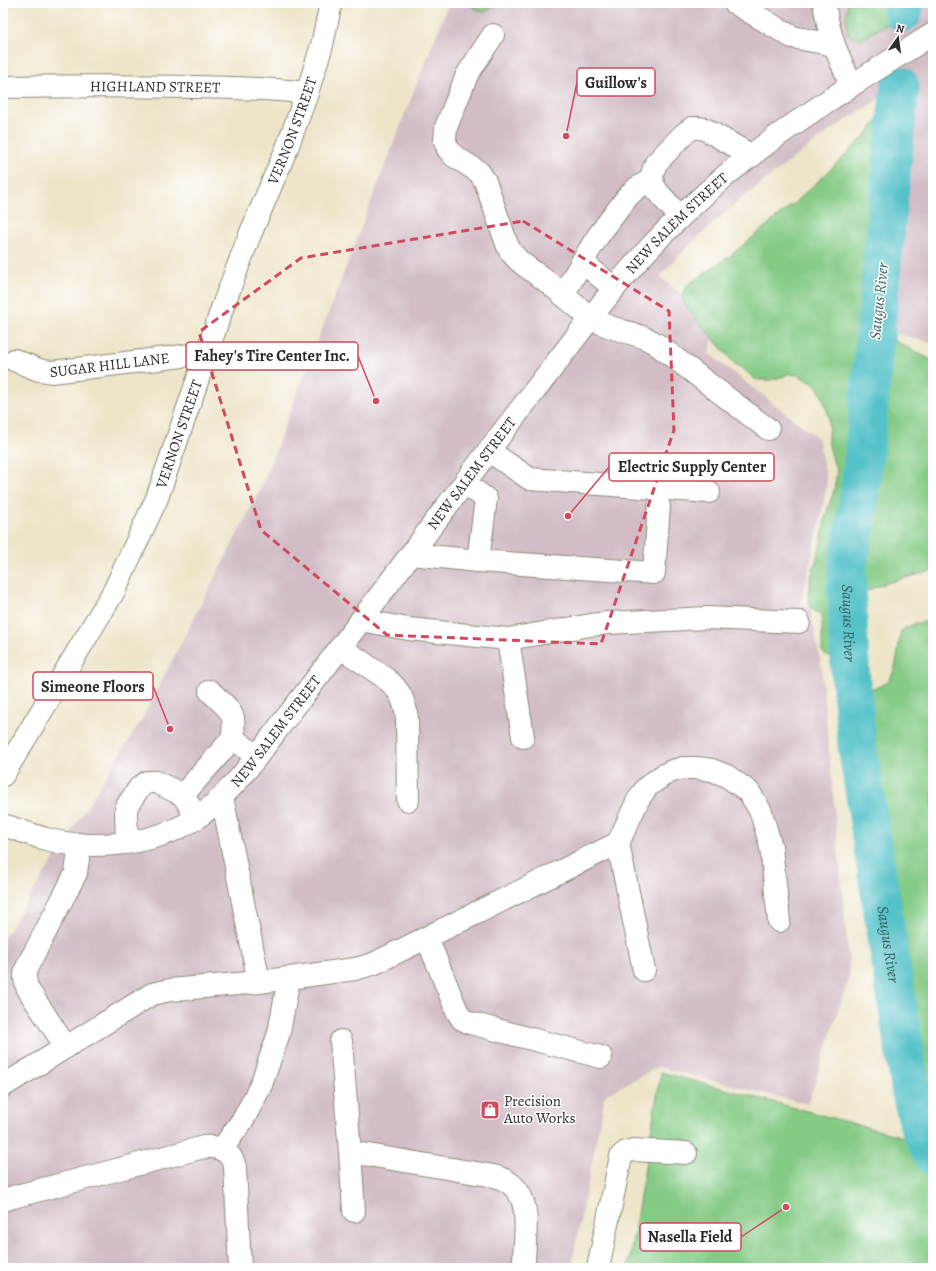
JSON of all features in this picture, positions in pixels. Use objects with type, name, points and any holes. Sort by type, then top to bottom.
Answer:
[{"type":"street","name":"VERNON STREET","points":[[3,775],[114,591],[157,498],[224,303],[249,237],[287,148],[322,45],[331,3]]},
{"type":"street","points":[[735,3],[792,37],[834,45]]},
{"type":"street","points":[[824,3],[834,45],[851,85]]},
{"type":"street","name":"NEW SALEM STREET","points":[[3,825],[45,839],[80,844],[111,844],[127,842],[148,838],[182,826],[197,818],[222,797],[239,778],[362,620],[464,483],[591,317],[614,288],[662,235],[730,172],[851,85],[933,34]]},
{"type":"street","points":[[493,35],[462,85],[445,132],[446,145],[454,156],[479,172],[485,181],[507,244],[512,254],[520,262],[539,275],[591,317],[602,324],[618,330],[641,335],[655,343],[768,428]]},
{"type":"street","name":"HIGHLAND STREET","points":[[3,87],[61,86],[278,89],[306,93]]},
{"type":"street","points":[[680,217],[656,190],[652,179],[652,174],[656,163],[684,134],[692,128],[706,129],[752,156]]},
{"type":"street","points":[[563,295],[598,236],[628,196],[637,188],[652,179]]},
{"type":"street","points":[[582,262],[614,288]]},
{"type":"street","name":"SUGAR HILL LANE","points":[[14,360],[40,370],[52,372],[207,353]]},
{"type":"street","points":[[489,451],[530,479],[709,492]]},
{"type":"street","points":[[464,483],[486,499],[478,561]]},
{"type":"street","points":[[411,554],[478,561],[654,573],[659,506]]},
{"type":"street","points":[[362,620],[408,629],[508,640],[608,623],[707,618],[799,622]]},
{"type":"street","points":[[508,640],[524,738]]},
{"type":"street","points":[[340,648],[388,679],[402,696],[407,718],[408,800]]},
{"type":"street","points":[[183,794],[233,738],[232,716],[228,709],[210,691]]},
{"type":"street","points":[[233,738],[256,756]]},
{"type":"street","points":[[644,970],[618,843],[638,800],[648,787],[672,770],[697,768],[712,770],[727,776],[750,792],[761,812],[771,847],[778,921]]},
{"type":"street","points":[[127,842],[126,810],[128,804],[142,785],[147,782],[156,782],[183,794],[197,818]]},
{"type":"street","points":[[222,797],[259,982]]},
{"type":"street","points":[[3,1086],[152,994],[170,990],[259,982],[355,969],[367,966],[427,938],[618,843]]},
{"type":"street","points":[[66,1047],[29,991],[25,975],[28,965],[76,872],[80,844]]},
{"type":"street","points":[[427,938],[460,1017],[478,1025],[601,1057]]},
{"type":"street","points":[[222,1149],[244,1118],[261,1085],[279,1034],[289,978]]},
{"type":"street","points":[[341,1041],[354,1211]]},
{"type":"street","points":[[3,1200],[204,1147],[215,1146],[222,1149],[231,1157],[235,1167],[240,1268]]},
{"type":"street","points":[[598,1268],[621,1156],[630,1150],[686,1153]]},
{"type":"street","points":[[350,1152],[494,1176],[507,1181],[521,1196],[526,1209],[523,1268]]},
{"type":"highlighted area","points":[[523,221],[669,311],[674,430],[601,644],[387,635],[261,530],[199,332],[301,258]]},
{"type":"shaded area","points":[[449,3],[933,3],[933,343],[892,333],[911,78],[828,132],[742,198],[688,246],[660,276],[716,325],[709,354],[818,438],[827,482],[822,514],[801,602],[811,612],[821,665],[850,974],[808,1104],[658,1067],[605,1095],[571,1268],[3,1268],[3,940],[142,719],[260,490]]},
{"type":"green space","points":[[464,3],[495,3],[495,8],[483,12]]},
{"type":"green space","points":[[848,3],[918,3],[902,21],[884,26],[863,38],[854,38],[848,35],[846,18]]},
{"type":"green space","points":[[903,89],[898,175],[884,325],[885,332],[892,339],[933,361],[933,571],[883,584],[865,592],[860,596],[856,604],[855,614],[862,625],[864,656],[862,669],[863,685],[872,688],[885,684],[890,679],[896,664],[901,631],[920,622],[933,621],[933,1268],[628,1268],[661,1072],[911,1139],[907,1122],[892,996],[833,685],[835,674],[834,663],[822,651],[822,615],[810,608],[808,596],[810,580],[822,540],[825,517],[834,491],[837,470],[828,441],[829,417],[823,398],[817,386],[798,375],[790,374],[772,380],[759,380],[753,378],[734,363],[686,307],[682,295],[689,284],[730,256],[792,205],[827,173],[863,138],[884,114],[895,96]]},
{"type":"waterway","name":"Saugus River","points":[[903,12],[904,3]]},
{"type":"waterway","name":"Saugus River","points":[[900,86],[865,447],[858,507],[848,565],[847,589],[850,668],[857,744],[911,1093],[919,1125],[933,1155]]},
{"type":"place","name":"Guillow's","points":[[566,136]]},
{"type":"place","name":"Fahey's Tire Center Inc.","points":[[376,401]]},
{"type":"place","name":"Electric Supply Center","points":[[568,516]]},
{"type":"place","name":"Simeone Floors","points":[[170,729]]},
{"type":"place","name":"Precision Auto Works","points":[[490,1110]]},
{"type":"place","name":"Nasella Field","points":[[786,1207]]}]
